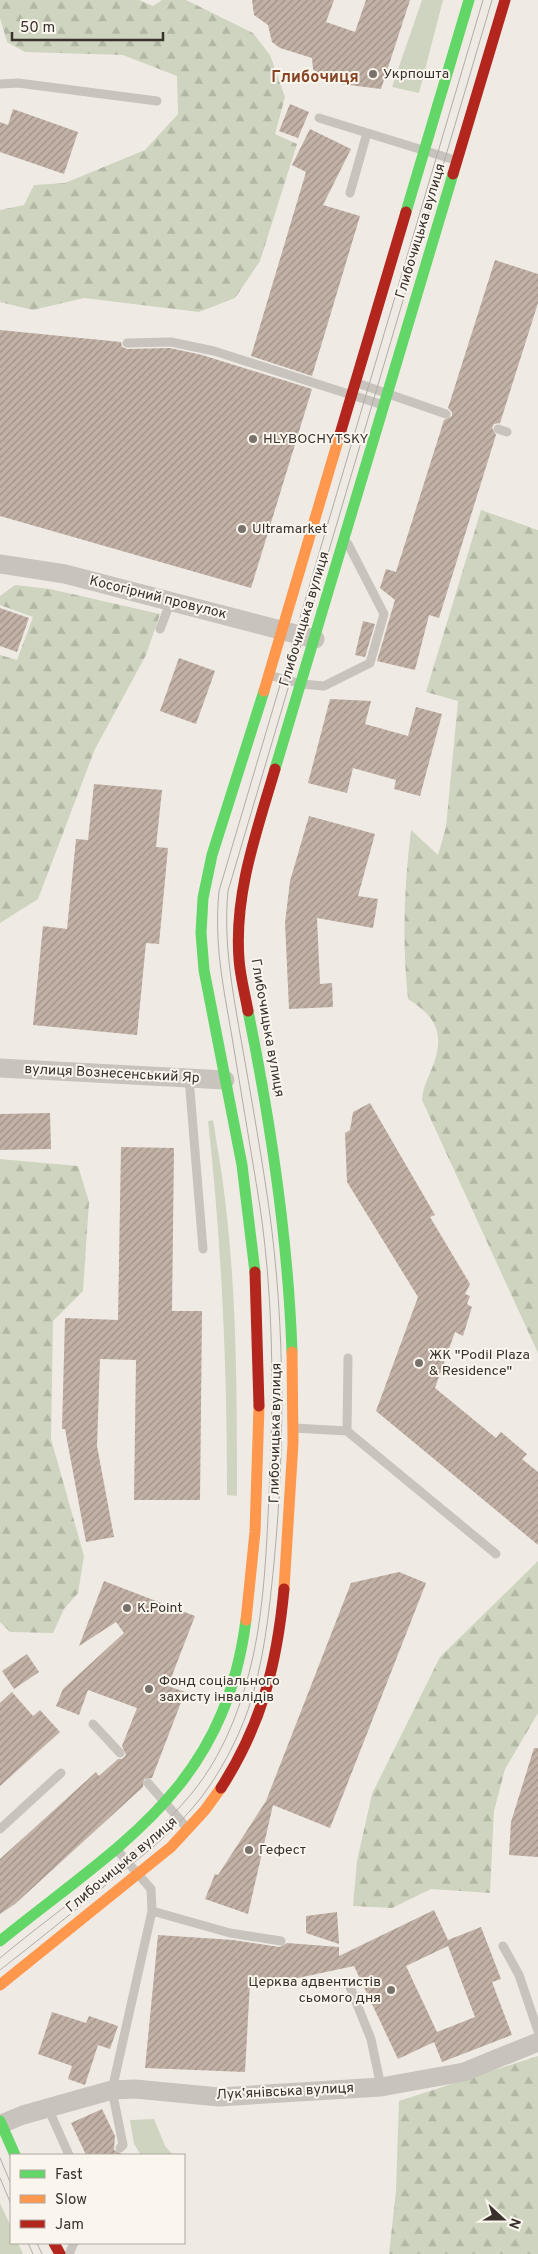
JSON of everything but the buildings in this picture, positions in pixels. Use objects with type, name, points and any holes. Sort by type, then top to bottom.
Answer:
[{"type":"main road","name":"Глибочицька вулиця","points":[[0,1940],[116,1848],[166,1804],[194,1768],[212,1736],[226,1703],[246,1628],[259,1473],[257,1334],[246,1193],[204,970],[201,933],[203,898],[212,855],[269,676],[423,150],[469,0]]},
{"type":"main road","name":"Глибочицька вулиця","points":[[0,1985],[138,1874],[189,1830],[229,1778],[247,1741],[271,1676],[281,1618],[291,1494],[294,1428],[291,1306],[276,1162],[239,961],[237,930],[248,860],[505,0]]},
{"type":"main road","points":[[1,2122],[15,2154]]},
{"type":"street","name":"Косогірний провулок","points":[[0,564],[65,574],[315,640]]},
{"type":"street","name":"вулиця Вознесенський Яр","points":[[0,1068],[225,1080]]},
{"type":"street","name":"Лукʼянівська вулиця","points":[[1,2122],[112,2090],[135,2089],[219,2097],[380,2087],[464,2072],[538,2042]]},
{"type":"lane","points":[[0,84],[18,83],[157,100]]},
{"type":"lane","points":[[319,118],[458,161]]},
{"type":"lane","points":[[350,193],[367,133]]},
{"type":"lane","points":[[127,343],[172,342],[214,351],[352,395],[387,400],[446,414]]},
{"type":"lane","points":[[355,383],[387,400]]},
{"type":"lane","points":[[269,676],[302,684],[324,686],[370,664],[384,614],[345,539]]},
{"type":"lane","points":[[160,629],[171,602]]},
{"type":"lane","points":[[189,1078],[203,1249]]},
{"type":"lane","points":[[347,1430],[348,1358]]},
{"type":"lane","points":[[294,1428],[347,1430],[496,1554]]},
{"type":"lane","points":[[93,1724],[120,1753]]},
{"type":"lane","points":[[0,1829],[61,1773]]},
{"type":"lane","points":[[148,1783],[189,1830]]},
{"type":"lane","points":[[116,1848],[151,1890],[152,1911],[112,2090],[122,2147],[126,2154]]},
{"type":"lane","points":[[152,1911],[230,1933],[281,1941]]},
{"type":"lane","points":[[503,1946],[519,1975],[538,2032]]},
{"type":"lane","points":[[350,1987],[371,2039],[380,2087]]},
{"type":"lane","points":[[48,2108],[68,2154]]},
{"type":"green space","points":[[0,0],[139,0],[153,6],[162,0],[186,0],[253,33],[270,55],[285,97],[275,134],[297,144],[260,261],[235,298],[199,312],[84,298],[33,310],[0,302],[0,210],[24,205],[34,185],[65,183],[145,150],[178,114],[177,76],[123,55],[25,52],[7,42],[0,18]]},
{"type":"green space","points":[[422,0],[443,0],[419,93],[392,87]]},
{"type":"green space","points":[[481,510],[538,530],[538,1353],[422,1100],[425,1085],[437,1052],[437,1033],[431,1018],[425,1011],[408,999],[406,978],[405,914],[411,830],[438,855],[446,827],[458,701],[426,692]]},
{"type":"green space","points":[[15,585],[50,589],[160,614],[146,655],[95,749],[38,899],[0,923],[0,655],[17,660],[33,617],[0,605],[0,596]]},
{"type":"green space","points":[[213,1120],[224,1189],[232,1273],[236,1384],[237,1496],[227,1495],[223,1308],[208,1121]]},
{"type":"green space","points":[[0,1159],[78,1166],[89,1202],[83,1291],[53,1321],[51,1439],[84,1556],[78,1593],[64,1609],[53,1633],[10,1632],[0,1622]]},
{"type":"green space","points":[[538,1561],[538,1713],[505,1769],[494,1811],[490,1893],[431,1889],[392,1908],[353,1906],[357,1861],[372,1794],[440,1657]]},
{"type":"green space","points":[[538,2056],[538,2254],[389,2254],[396,2191],[399,2101]]},
{"type":"green space","points":[[154,2119],[165,2146],[172,2154],[140,2154],[134,2144],[130,2120]]},
{"type":"green space","points":[[0,2203],[10,2225],[10,2244],[18,2244],[23,2254],[0,2254]]},
{"type":"tram line","points":[[0,1958],[125,1859],[149,1838],[192,1793],[217,1756],[227,1736],[249,1673],[258,1630],[262,1597],[271,1457],[270,1303],[263,1226],[220,964],[218,929],[219,891],[483,0]]},
{"type":"tram line","points":[[0,1970],[168,1834],[190,1811],[221,1768],[244,1722],[254,1692],[268,1619],[274,1563],[278,1516],[282,1372],[277,1276],[272,1228],[230,968],[227,930],[228,891],[492,0]]},
{"type":"tram line","points":[[0,2158],[10,2182]]},
{"type":"tram line","points":[[0,2178],[10,2202]]},
{"type":"tram line","points":[[28,2244],[33,2254]]},
{"type":"tram line","points":[[37,2244],[42,2254]]},
{"type":"traffic: fast","points":[[406,212],[469,0]]},
{"type":"traffic: fast","points":[[275,769],[453,174]]},
{"type":"traffic: fast","points":[[255,1272],[242,1165],[204,970],[201,933],[203,898],[212,855],[264,691]]},
{"type":"traffic: fast","points":[[248,1011],[277,1181],[287,1266],[292,1352]]},
{"type":"traffic: fast","points":[[0,1941],[125,1841],[160,1807],[190,1770],[215,1728],[234,1678],[246,1620]]},
{"type":"traffic: fast","points":[[0,2121],[15,2154]]},
{"type":"traffic: slow","points":[[264,691],[340,434]]},
{"type":"traffic: slow","points":[[284,1589],[293,1443],[292,1352]]},
{"type":"traffic: slow","points":[[246,1620],[255,1532],[259,1406]]},
{"type":"traffic: slow","points":[[0,1985],[171,1847],[205,1810],[221,1788]]},
{"type":"traffic: jam","points":[[453,174],[505,0]]},
{"type":"traffic: jam","points":[[340,434],[406,212]]},
{"type":"traffic: jam","points":[[248,1011],[239,959],[238,934],[240,910],[248,862],[275,769]]},
{"type":"traffic: jam","points":[[255,1272],[259,1406]]},
{"type":"traffic: jam","points":[[221,1788],[247,1740],[265,1693],[277,1643],[284,1589]]},
{"type":"traffic: jam","points":[[55,2244],[60,2254]]},
{"type":"place","name":"Укрпошта","points":[[373,74]]},
{"type":"place","name":"HLYBOCHYTSKY","points":[[253,439]]},
{"type":"place","name":"Ultramarket","points":[[242,529]]},
{"type":"place","name":"ЖК \"Podil Plaza & Residence\"","points":[[419,1363]]},
{"type":"place","name":"K.Point","points":[[127,1608]]},
{"type":"place","name":"Фонд соціального захисту інвалідів","points":[[149,1689]]},
{"type":"place","name":"Гефест","points":[[249,1850]]},
{"type":"place","name":"Церква адвентистів сьомого дня","points":[[391,1990]]},
{"type":"district","name":"Глибочиця","points":[[315,78]]}]
